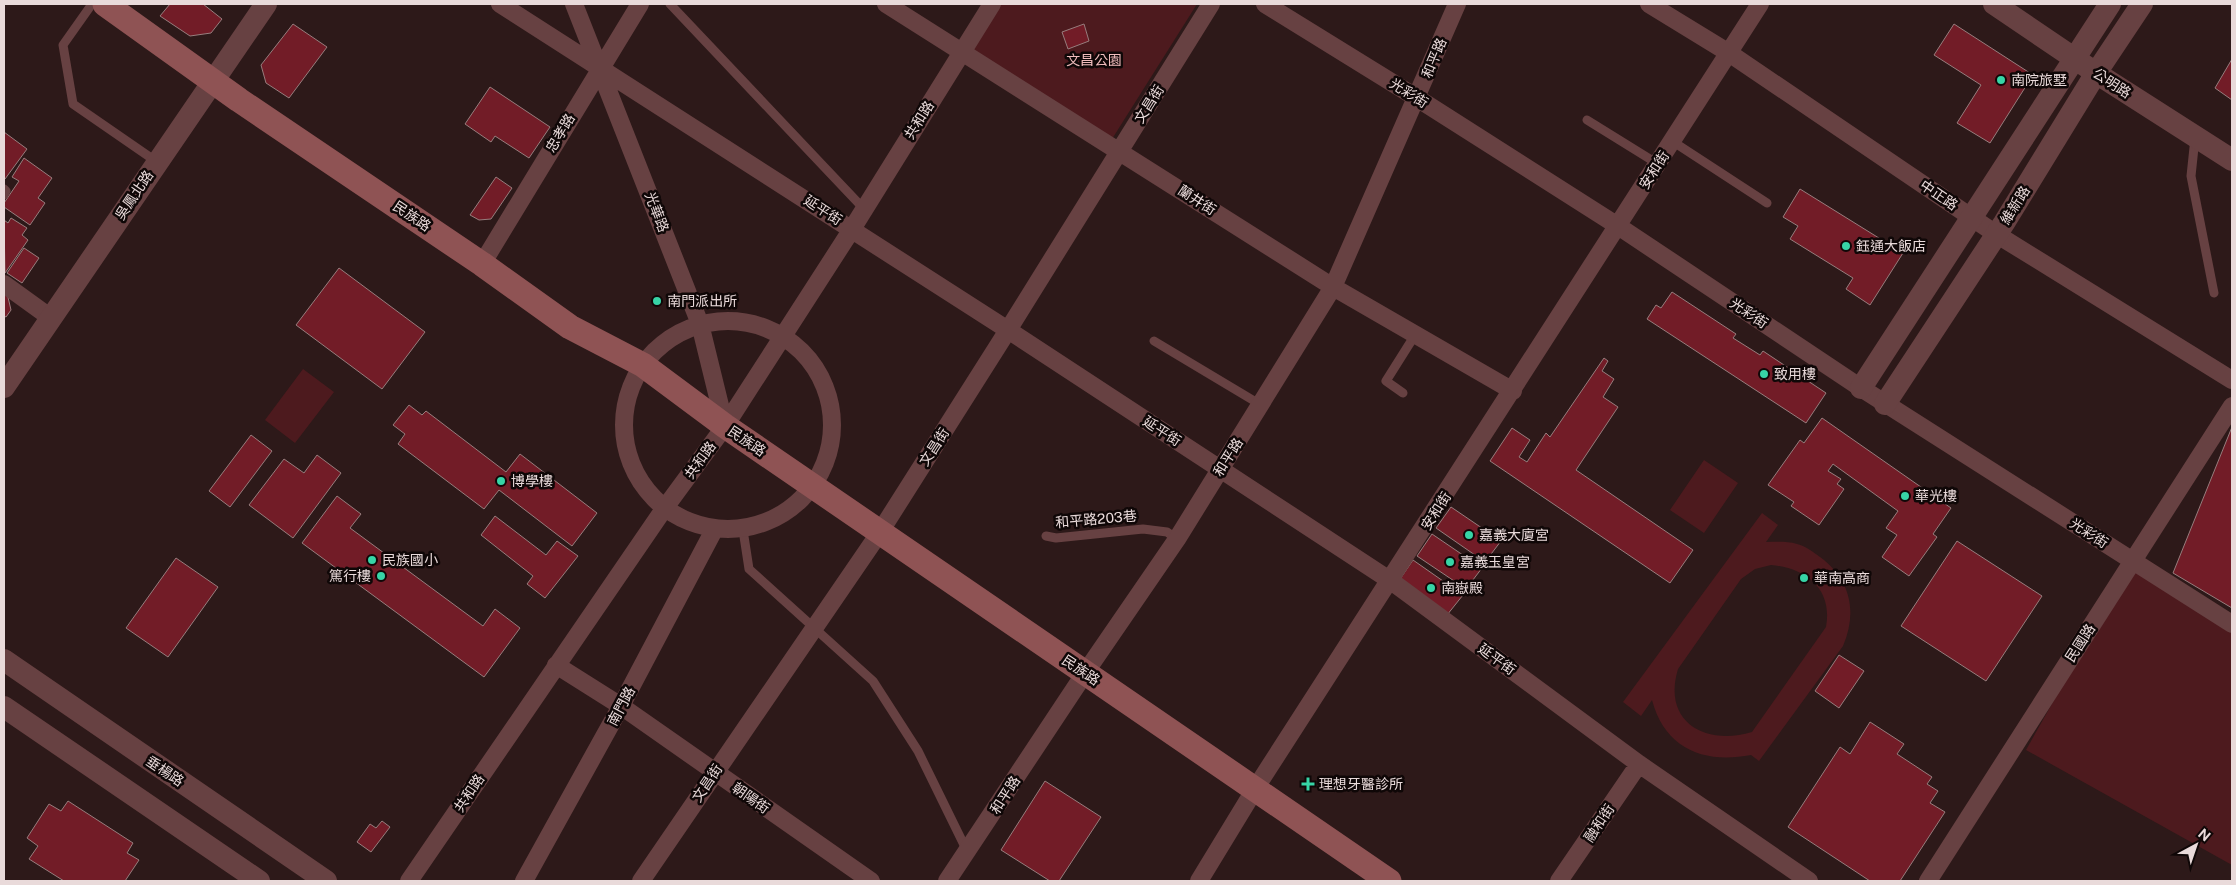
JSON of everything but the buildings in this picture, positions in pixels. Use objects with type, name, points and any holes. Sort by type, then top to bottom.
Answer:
[{"type":"main road","name":"民族路","points":[[105,4],[212,80],[482,264],[570,327],[643,365],[725,426],[1389,881]]},
{"type":"street","name":"吳鳳北路","points":[[4,387],[212,80],[266,4]]},
{"type":"street","name":"延平街","points":[[500,4],[1008,330],[1391,581],[1639,764],[1809,881]]},
{"type":"street","name":"光華路","points":[[574,4],[700,324],[725,426]]},
{"type":"street","name":"忠孝路","points":[[482,264],[640,4]]},
{"type":"street","name":"蘭井街","points":[[886,4],[962,50],[1333,287],[1512,391]]},
{"type":"street","name":"共和路","points":[[409,881],[664,509],[725,426],[852,229],[992,4]]},
{"type":"street","name":"文昌街","points":[[641,881],[813,627],[880,532],[1211,4]]},
{"type":"street","name":"光彩街","points":[[1265,4],[1618,226],[1885,404],[2232,624]]},
{"type":"street","name":"和平路","points":[[948,881],[1085,673],[1177,539],[1333,287],[1417,98],[1456,4]]},
{"type":"street","name":"中正路","points":[[1649,4],[1729,53],[1996,234],[2232,380]]},
{"type":"street","name":"安和街","points":[[1201,880],[1255,789],[1391,581],[1760,4]]},
{"type":"street","name":"公明路","points":[[1994,4],[2096,73],[2232,160]]},
{"type":"street","points":[[1861,388],[2110,4]]},
{"type":"street","name":"維新路","points":[[1885,404],[2142,4]]},
{"type":"street","points":[[4,284],[51,318]]},
{"type":"street","points":[[728,320],[756,324],[782,336],[807,357],[825,385],[833,417],[830,450],[812,485],[798,504],[772,521],[743,530],[714,530],[688,522],[664,509],[641,485],[627,455],[623,423],[628,390],[643,365],[660,345],[678,332],[700,324],[728,320]]},
{"type":"street","name":"民國路","points":[[1928,881],[2232,406]]},
{"type":"street","name":"南門路","points":[[524,881],[621,706],[714,530]]},
{"type":"street","name":"垂楊路","points":[[4,660],[326,881]]},
{"type":"street","name":"朝陽街","points":[[556,665],[621,706],[714,773],[871,881]]},
{"type":"street","points":[[4,707],[256,880]]},
{"type":"street","name":"融和街","points":[[1559,881],[1639,764]]},
{"type":"lane","points":[[92,4],[63,45],[73,104],[157,162]]},
{"type":"lane","points":[[670,4],[864,209]]},
{"type":"lane","points":[[1587,120],[1658,164]]},
{"type":"lane","points":[[2195,135],[2191,176],[2214,293]]},
{"type":"lane","name":"安和街","points":[[1672,141],[1767,204]]},
{"type":"lane","points":[[4,189],[6,191],[4,195]]},
{"type":"lane","points":[[1403,393],[1386,381],[1415,335]]},
{"type":"lane","points":[[1154,341],[1261,405]]},
{"type":"lane","name":"和平路203巷","points":[[1046,536],[1056,538],[1143,529],[1167,532],[1177,539]]},
{"type":"lane","points":[[743,530],[749,569],[873,681],[918,751],[968,851]]},
{"type":"green space","name":"文昌公園","points":[[1001,4],[1197,4],[1112,139],[972,50]]},
{"type":"green space","points":[[303,369],[334,392],[295,443],[265,420]]},
{"type":"green space","points":[[1704,460],[1738,483],[1704,533],[1670,510]]},
{"type":"green space","points":[[1762,513],[1778,525],[1766,542],[1789,542],[1800,545],[1820,557],[1838,575],[1848,597],[1850,608],[1848,633],[1843,646],[1759,761],[1751,755],[1718,757],[1689,749],[1666,731],[1658,717],[1652,700],[1641,716],[1623,702]],"holes":[[[1771,565],[1784,567],[1806,576],[1821,591],[1827,614],[1826,627],[1752,732],[1718,736],[1691,726],[1682,716],[1676,703],[1675,687],[1678,669],[1741,579],[1755,569]]]},
{"type":"green space","points":[[2133,560],[2232,633],[2232,865],[2026,750]]},
{"type":"place","name":"南院旅墅","points":[[2001,80]]},
{"type":"place","name":"鈺通大飯店","points":[[1846,246]]},
{"type":"place","name":"南門派出所","points":[[657,301]]},
{"type":"place","name":"致用樓","points":[[1764,374]]},
{"type":"place","name":"博學樓","points":[[501,481]]},
{"type":"place","name":"華光樓","points":[[1905,496]]},
{"type":"place","name":"嘉義大廈宮","points":[[1469,535]]},
{"type":"place","name":"民族國小","points":[[372,560]]},
{"type":"place","name":"嘉義玉皇宮","points":[[1450,562]]},
{"type":"place","name":"篤行樓","points":[[381,576]]},
{"type":"place","name":"華南高商","points":[[1804,578]]},
{"type":"place","name":"南嶽殿","points":[[1431,588]]},
{"type":"place","name":"理想牙醫診所","points":[[1308,784]]}]
